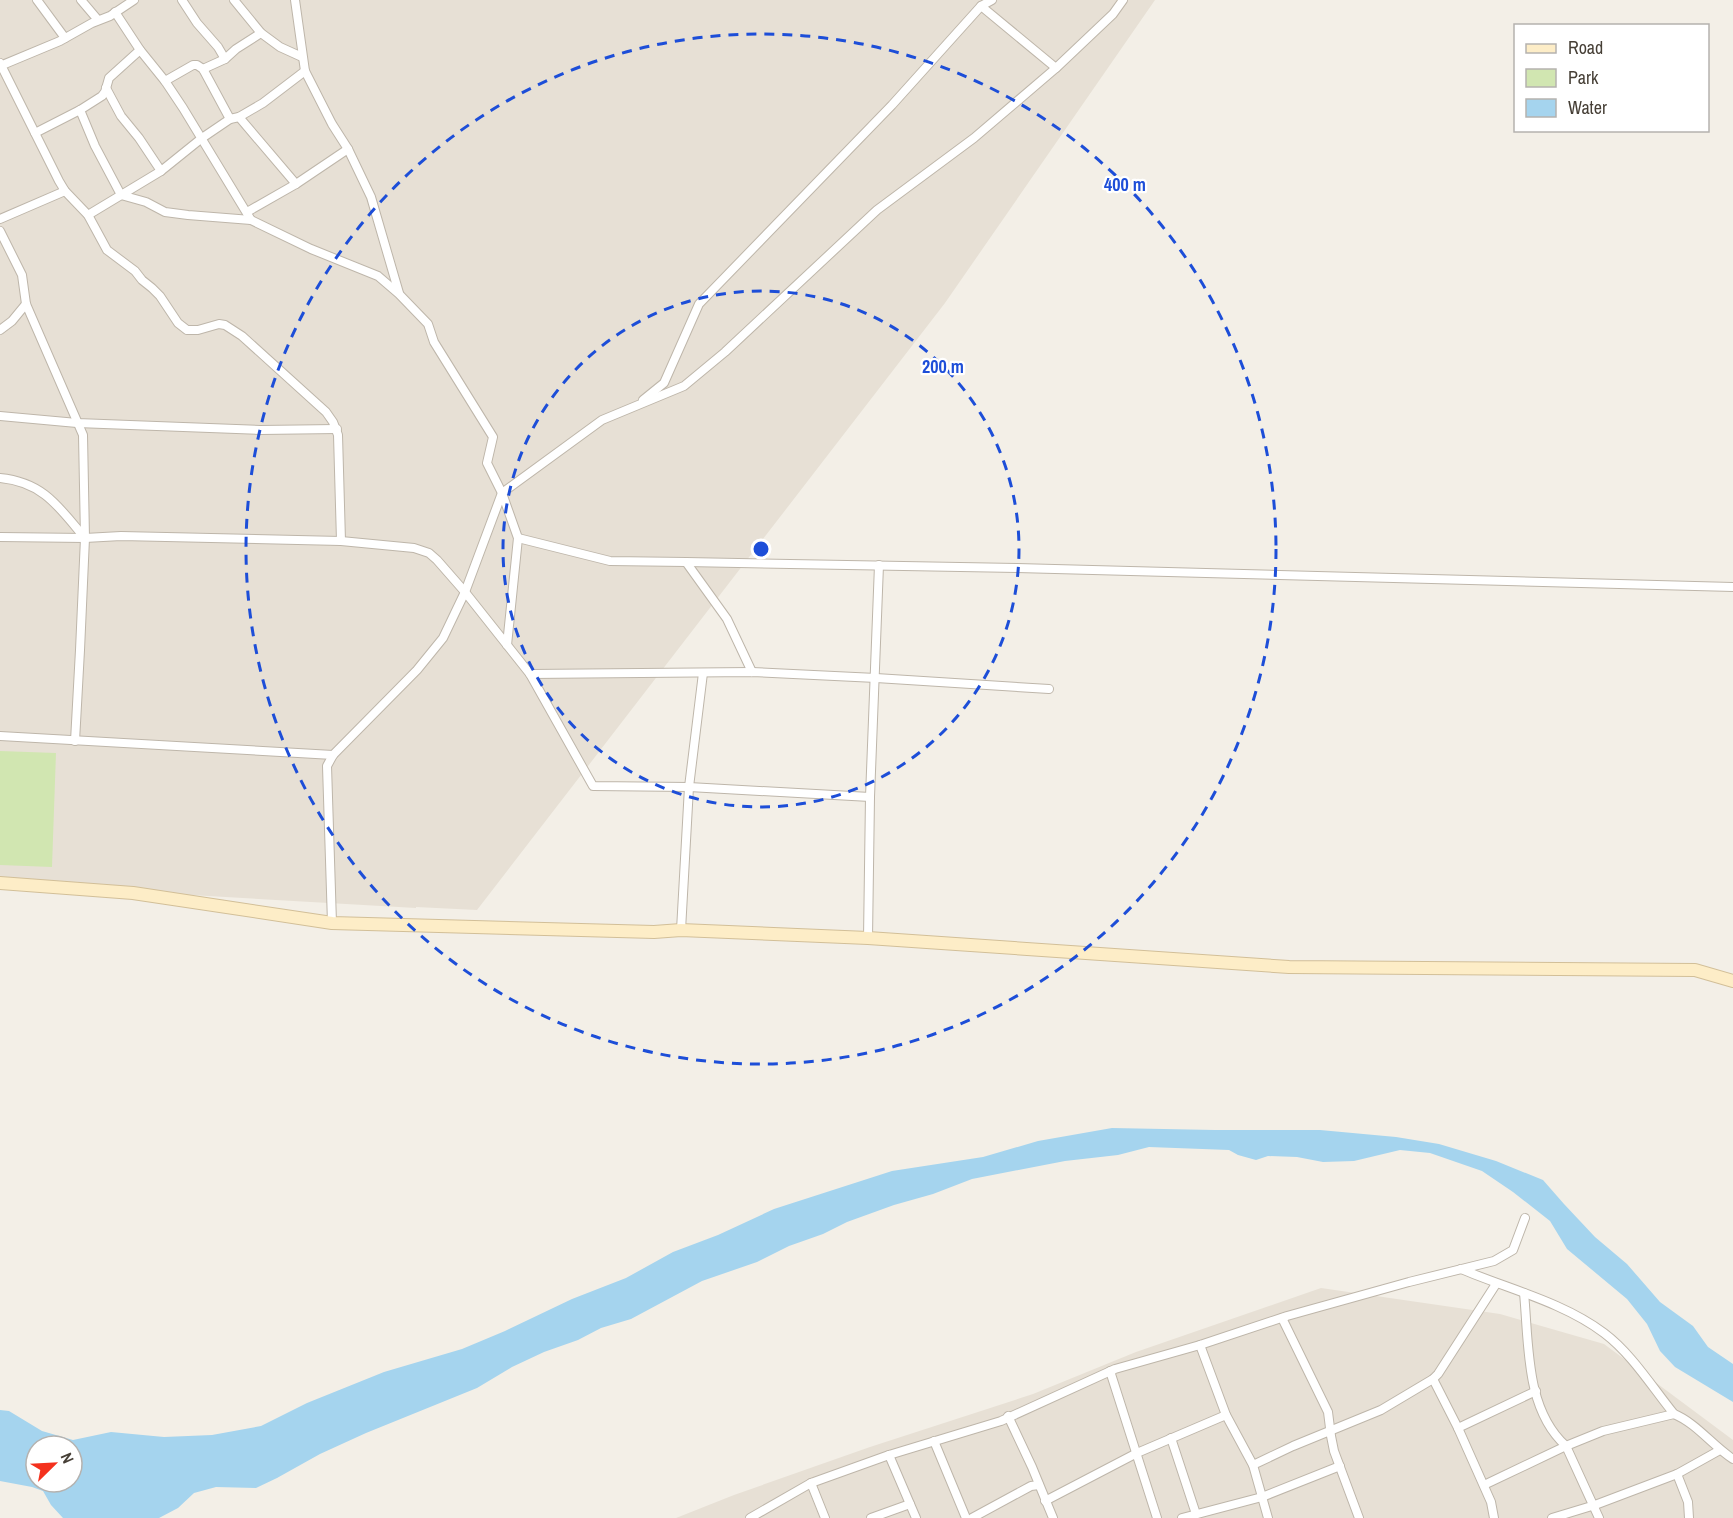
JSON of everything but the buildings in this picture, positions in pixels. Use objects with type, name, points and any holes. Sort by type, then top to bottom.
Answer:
[{"type":"street","points":[[37,0],[66,38]]},
{"type":"street","points":[[81,0],[98,20]]},
{"type":"street","points":[[133,0],[66,38],[0,65],[58,181],[88,215],[107,250],[135,271],[160,296],[178,323],[187,330],[202,330],[219,324],[231,328],[326,412],[337,429],[340,451],[341,541]]},
{"type":"street","points":[[182,0],[225,59]]},
{"type":"street","points":[[234,0],[261,33],[280,47],[302,57]]},
{"type":"street","points":[[295,0],[305,71],[332,124],[348,149],[371,197],[399,294]]},
{"type":"street","points":[[635,406],[664,383],[699,304],[892,105],[981,6],[992,0]]},
{"type":"street","points":[[332,923],[327,766],[333,755],[417,670],[443,638],[465,592],[502,493],[602,420],[684,386],[725,352],[877,210],[974,138],[1056,68],[1113,14],[1123,0]]},
{"type":"street","points":[[981,6],[1056,68]]},
{"type":"street","points":[[115,12],[140,50],[165,81],[249,216]]},
{"type":"street","points":[[203,69],[225,59],[261,33]]},
{"type":"street","points":[[35,133],[102,96],[109,78],[140,50]]},
{"type":"street","points":[[165,81],[193,65],[203,69],[235,118],[296,184]]},
{"type":"street","points":[[88,215],[161,171],[202,138],[263,103],[305,71]]},
{"type":"street","points":[[106,88],[121,116],[161,171]]},
{"type":"street","points":[[80,110],[95,146],[121,195],[146,202],[165,212],[188,215],[249,216],[311,249],[378,276],[428,324],[434,342],[493,437],[487,462],[502,493],[518,538],[507,645]]},
{"type":"street","points":[[249,216],[348,149]]},
{"type":"street","points":[[0,219],[65,191]]},
{"type":"street","points":[[0,231],[22,275],[26,304],[83,435],[84,538],[75,741]]},
{"type":"street","points":[[0,330],[12,321],[26,304]]},
{"type":"street","points":[[1,415],[77,423],[337,429]]},
{"type":"street","points":[[0,478],[27,483],[52,499],[84,538]]},
{"type":"street","points":[[0,537],[121,536],[341,541],[414,548],[429,553],[437,560],[530,674],[593,786],[689,787],[870,797]]},
{"type":"street","points":[[518,538],[610,561],[879,565],[1733,587]]},
{"type":"street","points":[[686,562],[727,619],[752,672]]},
{"type":"street","points":[[868,938],[870,797],[879,565]]},
{"type":"street","points":[[530,674],[752,672],[1049,689]]},
{"type":"street","points":[[681,930],[689,787],[703,673]]},
{"type":"street","points":[[0,736],[333,755]]},
{"type":"street","points":[[0,883],[133,893],[332,923],[654,932],[681,930],[868,938],[1289,967],[1695,970],[1733,981]]},
{"type":"street","points":[[750,1518],[811,1483],[889,1455],[1001,1421],[1110,1371],[1282,1318],[1494,1261],[1513,1250],[1525,1218]]},
{"type":"street","points":[[1460,1269],[1554,1304],[1605,1334],[1624,1352],[1674,1414],[1683,1418],[1733,1459]]},
{"type":"street","points":[[1252,1465],[1382,1410],[1433,1379],[1496,1284]]},
{"type":"street","points":[[1524,1293],[1532,1375],[1542,1412],[1557,1437],[1566,1446],[1599,1518]]},
{"type":"street","points":[[1282,1318],[1328,1412],[1334,1451],[1359,1518]]},
{"type":"street","points":[[1200,1345],[1226,1415],[1252,1465],[1268,1518]]},
{"type":"street","points":[[1110,1371],[1157,1518]]},
{"type":"street","points":[[1433,1379],[1484,1485],[1494,1518]]},
{"type":"street","points":[[1458,1428],[1536,1391]]},
{"type":"street","points":[[1484,1485],[1566,1446],[1609,1429],[1674,1414]]},
{"type":"street","points":[[1045,1501],[1137,1453],[1226,1415]]},
{"type":"street","points":[[1008,1416],[1053,1518]]},
{"type":"street","points":[[1172,1438],[1196,1514]]},
{"type":"street","points":[[934,1441],[966,1518]]},
{"type":"street","points":[[1552,1518],[1595,1505],[1677,1474],[1720,1450]]},
{"type":"street","points":[[889,1455],[916,1518]]},
{"type":"street","points":[[1182,1518],[1262,1497],[1340,1466]]},
{"type":"street","points":[[1677,1474],[1688,1502],[1689,1518]]},
{"type":"street","points":[[811,1483],[825,1518]]},
{"type":"street","points":[[972,1518],[1031,1486],[1039,1485]]},
{"type":"street","points":[[871,1518],[910,1504]]},
{"type":"shaded area","points":[[0,0],[1155,0],[945,303],[477,910],[0,884]]},
{"type":"shaded area","points":[[1321,1288],[1500,1314],[1604,1344],[1733,1440],[1733,1518],[676,1518],[870,1447],[1033,1394],[1136,1352]]},
{"type":"green space","points":[[0,751],[56,753],[52,867],[0,865]]},
{"type":"water","points":[[1112,1128],[1320,1130],[1396,1137],[1439,1144],[1496,1161],[1543,1180],[1595,1237],[1627,1264],[1660,1302],[1693,1326],[1708,1347],[1733,1364],[1733,1402],[1675,1367],[1660,1351],[1647,1324],[1627,1299],[1567,1249],[1550,1221],[1482,1171],[1430,1153],[1400,1150],[1354,1161],[1323,1162],[1297,1157],[1268,1156],[1256,1160],[1229,1150],[1149,1147],[1118,1155],[1065,1161],[972,1179],[847,1222],[757,1262],[702,1281],[631,1319],[601,1328],[578,1340],[544,1352],[512,1367],[477,1388],[366,1433],[256,1488],[216,1487],[194,1493],[178,1508],[159,1518],[63,1518],[45,1494],[84,1494],[84,1438],[111,1432],[164,1437],[212,1435],[261,1426],[307,1403],[384,1372],[462,1349],[505,1331],[572,1299],[626,1278],[673,1252],[718,1235],[774,1209],[892,1171],[983,1157],[1038,1141]]},
{"type":"water","points":[[0,1410],[9,1411],[42,1431],[52,1434],[24,1434],[24,1486],[0,1481]]}]
